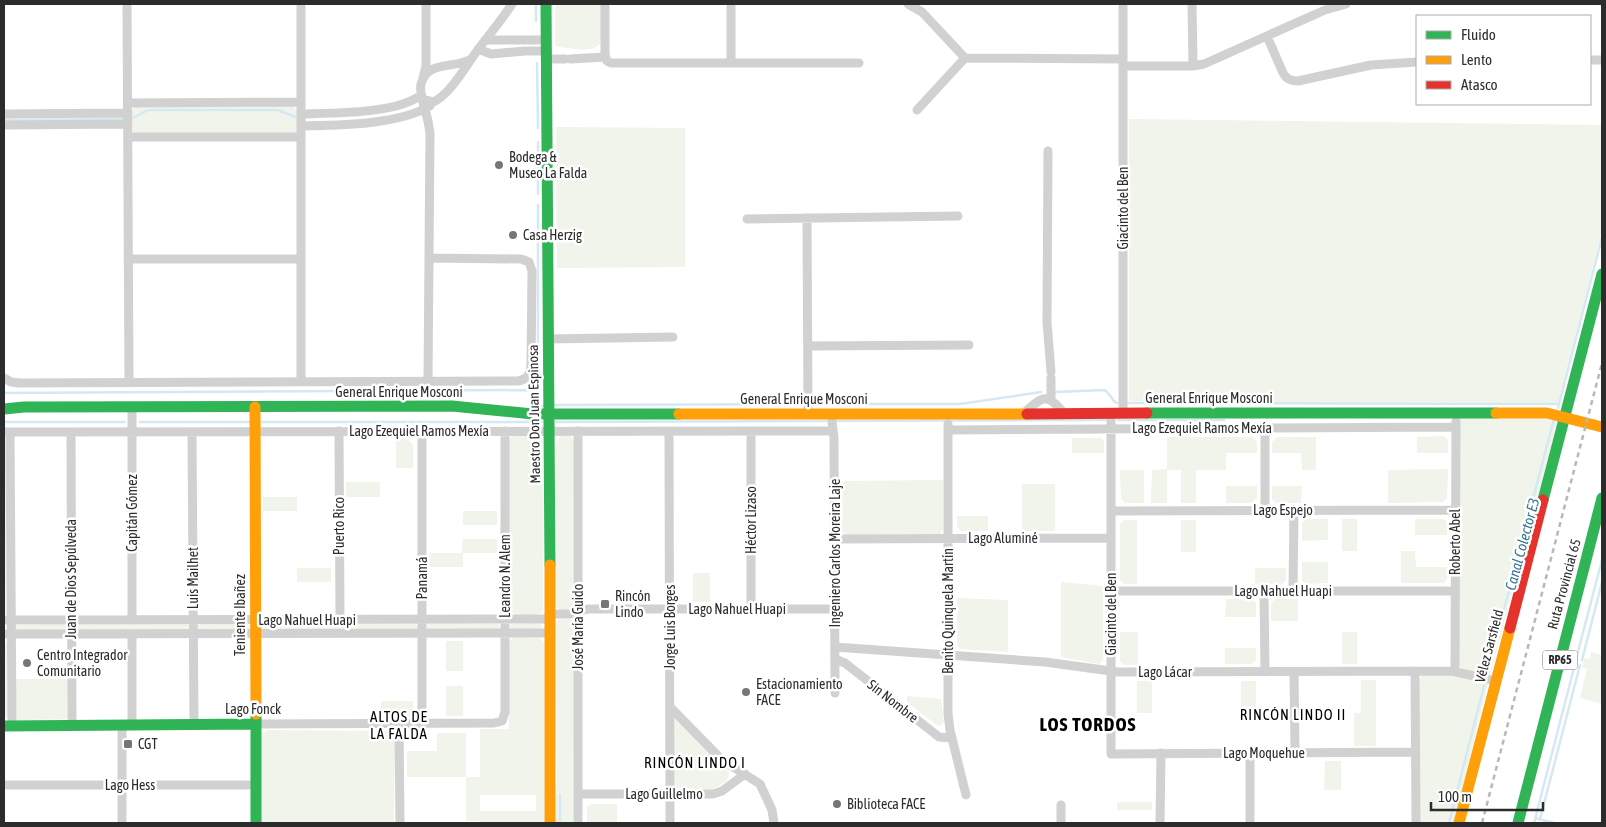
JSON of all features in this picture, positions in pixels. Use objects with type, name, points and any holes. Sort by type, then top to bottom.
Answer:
[{"type":"street","points":[[127,4],[129,382]]},
{"type":"street","points":[[301,4],[301,382]]},
{"type":"street","points":[[426,4],[426,66],[421,95],[430,133]]},
{"type":"street","points":[[301,126],[371,121],[404,116],[425,108],[438,99],[462,72],[512,4]]},
{"type":"street","name":"Maestro Don Juan Espinosa","points":[[546,4],[550,823]]},
{"type":"street","points":[[605,4],[605,57],[609,62],[613,63],[859,63]]},
{"type":"street","points":[[731,4],[731,63]]},
{"type":"street","points":[[908,4],[922,12],[965,58],[1193,66],[1208,63],[1342,4]]},
{"type":"street","name":"Giacinto del Ben","points":[[1111,754],[1112,429],[1117,413],[1123,4]]},
{"type":"street","points":[[1192,4],[1193,66]]},
{"type":"street","points":[[1267,36],[1282,73],[1292,81],[1371,65],[1416,62]]},
{"type":"street","points":[[488,38],[546,46],[568,59],[605,57]]},
{"type":"street","points":[[426,44],[428,54],[433,61],[445,66]]},
{"type":"street","points":[[478,49],[491,54],[527,51],[546,46]]},
{"type":"street","points":[[917,110],[965,58]]},
{"type":"street","points":[[423,79],[433,69],[458,65],[471,59]]},
{"type":"street","points":[[301,114],[374,109],[405,104],[421,95]]},
{"type":"street","points":[[421,95],[426,101],[438,99]]},
{"type":"street","points":[[428,381],[430,133],[433,110],[438,99]]},
{"type":"street","points":[[128,103],[301,102]]},
{"type":"street","points":[[4,114],[128,113]]},
{"type":"street","points":[[4,125],[128,124]]},
{"type":"street","points":[[128,137],[301,137]]},
{"type":"street","points":[[1048,151],[1048,322],[1051,400]]},
{"type":"street","points":[[748,219],[958,216]]},
{"type":"street","points":[[807,218],[808,414]]},
{"type":"street","points":[[128,259],[301,258]]},
{"type":"street","points":[[4,378],[11,382],[19,383],[518,381],[528,377],[531,368],[532,270],[529,262],[521,259],[429,258]]},
{"type":"street","name":"Vélez Sarsfield","points":[[1459,823],[1602,274]]},
{"type":"street","points":[[547,338],[673,337]]},
{"type":"street","points":[[808,346],[969,345]]},
{"type":"street","points":[[1024,413],[1040,400],[1051,400],[1064,413]]},
{"type":"street","name":"General Enrique Mosconi","points":[[4,409],[24,407],[458,406],[529,414],[1547,413],[1602,427]]},
{"type":"street","name":"Capitán Gómez","points":[[132,407],[132,620]]},
{"type":"street","name":"Teniente Ibañez","points":[[255,407],[256,823]]},
{"type":"street","name":"Roberto Abel","points":[[1455,671],[1456,413]]},
{"type":"street","name":"Ingeniero Carlos Moreira Laje","points":[[831,414],[835,539],[835,693]]},
{"type":"street","name":"Lago Ezequiel Ramos Mexía","points":[[948,427],[1112,429],[1456,427]]},
{"type":"street","name":"Benito Quinquela Martín","points":[[948,427],[948,713],[966,795]]},
{"type":"street","points":[[1265,428],[1265,510]]},
{"type":"street","name":"Lago Ezequiel Ramos Mexía","points":[[7,432],[833,430]]},
{"type":"street","name":"Panamá","points":[[422,431],[422,724]]},
{"type":"street","name":"Leandro N. Alem","points":[[502,721],[505,712],[505,431]]},
{"type":"street","name":"José María Guido","points":[[578,431],[578,823]]},
{"type":"street","name":"Jorge Luis Borges","points":[[669,431],[670,823]]},
{"type":"street","name":"Héctor Lizaso","points":[[751,609],[752,431]]},
{"type":"street","points":[[7,432],[8,726]]},
{"type":"street","name":"Juan de Dios Sepúlveda","points":[[71,432],[72,725]]},
{"type":"street","name":"Luis Mailhet","points":[[192,432],[194,725]]},
{"type":"street","name":"Puerto Rico","points":[[338,432],[340,620]]},
{"type":"street","name":"Ruta Provincial 65","points":[[1518,823],[1602,498]]},
{"type":"street","points":[[1293,591],[1294,510]]},
{"type":"street","name":"Lago Espejo","points":[[1112,511],[1456,510]]},
{"type":"street","name":"Lago Aluminé","points":[[835,539],[1111,538]]},
{"type":"street","name":"Lago Nahuel Huapi","points":[[1111,591],[1455,591]]},
{"type":"street","points":[[1264,591],[1265,672]]},
{"type":"street","name":"Lago Nahuel Huapi","points":[[7,620],[505,619],[550,617],[588,609],[835,609]]},
{"type":"street","name":"Lago Nahuel Huapi","points":[[8,634],[550,634]]},
{"type":"street","points":[[122,823],[122,785],[132,634]]},
{"type":"street","name":"Lago Lácar","points":[[835,647],[1045,662],[1111,672],[1455,671],[1496,681]]},
{"type":"street","name":"Sin Nombre","points":[[835,659],[845,663],[939,737],[952,738]]},
{"type":"street","points":[[1415,671],[1416,823]]},
{"type":"street","points":[[1294,672],[1294,753]]},
{"type":"street","points":[[670,707],[722,760],[756,781],[763,788],[772,810],[774,823]]},
{"type":"street","name":"Lago Fonck","points":[[8,726],[422,724],[494,723],[502,721]]},
{"type":"street","points":[[399,724],[400,823]]},
{"type":"street","name":"Lago Moquehue","points":[[1111,754],[1416,752]]},
{"type":"street","points":[[1250,753],[1250,823]]},
{"type":"street","points":[[1160,754],[1160,823]]},
{"type":"street","name":"Lago Guillelmo","points":[[578,794],[718,793],[745,774]]},
{"type":"street","name":"Lago Hess","points":[[4,785],[256,785]]},
{"type":"street","points":[[1061,805],[1061,823]]},
{"type":"shaded area","points":[[555,4],[601,4],[601,42],[598,46],[581,49],[558,47],[555,45]]},
{"type":"shaded area","points":[[292,106],[297,110],[297,130],[294,134],[134,134],[131,124],[134,107]]},
{"type":"shaded area","points":[[1129,119],[1602,125],[1602,230],[1558,403],[1129,401]]},
{"type":"shaded area","points":[[556,127],[685,128],[685,267],[557,268]]},
{"type":"shaded area","points":[[1460,418],[1559,418],[1490,675],[1462,669],[1459,665]]},
{"type":"shaded area","points":[[4,436],[6,440],[8,613],[4,617]]},
{"type":"shaded area","points":[[513,436],[540,436],[543,441],[543,610],[542,613],[534,615],[520,615],[509,611],[509,439]]},
{"type":"shaded area","points":[[561,436],[571,437],[574,442],[573,605],[570,610],[560,610],[556,606],[556,443]]},
{"type":"shaded area","points":[[1444,436],[1448,440],[1448,453],[1417,453],[1417,437]]},
{"type":"shaded area","points":[[1167,437],[1252,437],[1257,442],[1257,453],[1226,453],[1226,470],[1196,470],[1196,503],[1181,503],[1181,470],[1167,470],[1167,503],[1151,503],[1152,470],[1167,469]]},
{"type":"shaded area","points":[[1277,437],[1316,437],[1316,470],[1302,470],[1301,453],[1272,453],[1272,442]]},
{"type":"shaded area","points":[[1072,438],[1101,438],[1104,441],[1104,453],[1072,453]]},
{"type":"shaded area","points":[[396,439],[407,439],[413,444],[413,468],[396,468]]},
{"type":"shaded area","points":[[1448,469],[1447,498],[1443,502],[1388,503],[1388,470]]},
{"type":"shaded area","points":[[1120,470],[1144,470],[1144,503],[1125,503],[1121,499]]},
{"type":"shaded area","points":[[943,480],[943,529],[940,534],[848,535],[842,532],[841,481]]},
{"type":"shaded area","points":[[346,482],[380,482],[380,497],[346,497]]},
{"type":"shaded area","points":[[1022,484],[1055,484],[1055,531],[1022,531]]},
{"type":"shaded area","points":[[1226,486],[1257,486],[1257,498],[1252,503],[1226,503]]},
{"type":"shaded area","points":[[1272,486],[1302,486],[1301,503],[1276,503],[1272,499]]},
{"type":"shaded area","points":[[263,497],[297,497],[297,511],[263,511]]},
{"type":"shaded area","points":[[463,511],[497,511],[497,525],[463,525]]},
{"type":"shaded area","points":[[957,516],[988,516],[988,531],[961,531],[957,527]]},
{"type":"shaded area","points":[[1306,519],[1328,519],[1328,540],[1302,541],[1302,523]]},
{"type":"shaded area","points":[[1342,519],[1357,519],[1357,551],[1342,551]]},
{"type":"shaded area","points":[[1415,519],[1444,519],[1447,522],[1447,535],[1415,535]]},
{"type":"shaded area","points":[[1124,520],[1137,520],[1137,584],[1124,584],[1120,580],[1120,524]]},
{"type":"shaded area","points":[[1181,520],[1196,520],[1196,552],[1181,552]]},
{"type":"shaded area","points":[[463,539],[497,539],[497,553],[463,553],[463,567],[429,567],[429,553],[462,553]]},
{"type":"shaded area","points":[[1401,551],[1415,551],[1416,567],[1447,567],[1447,579],[1444,583],[1401,583]]},
{"type":"shaded area","points":[[1302,562],[1328,562],[1328,583],[1305,584],[1302,580]]},
{"type":"shaded area","points":[[297,568],[331,568],[331,582],[297,582]]},
{"type":"shaded area","points":[[1255,568],[1286,568],[1286,580],[1282,584],[1255,584]]},
{"type":"shaded area","points":[[693,573],[710,573],[710,602],[693,602]]},
{"type":"shaded area","points":[[1061,582],[1103,586],[1103,660],[1099,664],[1061,657]]},
{"type":"shaded area","points":[[957,598],[1008,600],[1008,652],[961,649],[957,645]]},
{"type":"shaded area","points":[[1226,599],[1252,599],[1256,603],[1256,617],[1225,617]]},
{"type":"shaded area","points":[[1275,599],[1298,599],[1298,621],[1271,621],[1271,603]]},
{"type":"shaded area","points":[[559,619],[571,619],[575,625],[573,823],[554,823],[557,782],[556,623]]},
{"type":"shaded area","points":[[540,623],[543,627],[540,629],[511,629],[509,626],[512,624]]},
{"type":"shaded area","points":[[65,624],[68,628],[65,630],[16,630],[15,627],[18,625]]},
{"type":"shaded area","points":[[78,624],[187,624],[189,626],[187,630],[78,630],[76,628]]},
{"type":"shaded area","points":[[200,624],[248,624],[250,629],[199,630],[197,627]]},
{"type":"shaded area","points":[[263,624],[416,624],[418,627],[416,629],[261,629]]},
{"type":"shaded area","points":[[498,624],[500,626],[498,629],[428,630],[426,625]]},
{"type":"shaded area","points":[[1120,632],[1138,632],[1138,665],[1124,665],[1120,661]]},
{"type":"shaded area","points":[[1342,632],[1357,632],[1357,664],[1342,664]]},
{"type":"shaded area","points":[[514,637],[540,638],[544,643],[544,821],[543,823],[480,823],[480,821],[466,821],[466,777],[480,777],[480,729],[509,729],[510,640]],"holes":[[[480,795],[536,795],[536,811],[480,811]]]},
{"type":"shaded area","points":[[4,639],[7,643],[8,715],[4,720]]},
{"type":"shaded area","points":[[446,641],[463,641],[463,671],[446,671]]},
{"type":"shaded area","points":[[1225,648],[1256,648],[1256,660],[1251,664],[1225,664]]},
{"type":"shaded area","points":[[1591,652],[1602,655],[1602,704],[1580,698],[1587,669],[1582,667],[1584,658],[1590,659]]},
{"type":"shaded area","points":[[1422,675],[1453,675],[1488,684],[1454,823],[1420,823],[1419,681]]},
{"type":"shaded area","points":[[16,679],[67,679],[67,718],[18,720],[16,717]]},
{"type":"shaded area","points":[[1361,680],[1376,680],[1376,746],[1354,746],[1354,713],[1361,713]]},
{"type":"shaded area","points":[[1137,681],[1152,681],[1152,713],[1137,713]]},
{"type":"shaded area","points":[[1241,681],[1256,681],[1256,713],[1241,713]]},
{"type":"shaded area","points":[[446,686],[463,686],[463,716],[446,716]]},
{"type":"shaded area","points":[[907,696],[941,699],[944,723],[938,726],[907,702]]},
{"type":"shaded area","points":[[381,701],[413,701],[413,712],[409,716],[381,716]]},
{"type":"shaded area","points":[[675,719],[729,772],[728,779],[722,784],[704,790],[677,790],[674,785],[673,720]]},
{"type":"shaded area","points":[[267,730],[392,731],[395,736],[394,823],[261,823],[261,734]]},
{"type":"shaded area","points":[[437,733],[466,733],[466,777],[407,777],[407,751],[437,751]]},
{"type":"shaded area","points":[[1325,761],[1341,761],[1341,790],[1324,790]]},
{"type":"shaded area","points":[[1117,802],[1152,802],[1152,810],[1117,810]]},
{"type":"shaded area","points":[[591,804],[617,804],[617,823],[587,823],[587,807]]},
{"type":"waterway","points":[[536,4],[536,21]]},
{"type":"waterway","points":[[537,63],[538,128]]},
{"type":"waterway","points":[[131,119],[148,110],[278,110],[298,118]]},
{"type":"waterway","points":[[6,120],[122,119]]},
{"type":"waterway","points":[[538,142],[538,194]]},
{"type":"waterway","points":[[535,391],[538,387],[538,205]]},
{"type":"waterway","name":"Canal Colector E3","points":[[1558,408],[1602,237]]},
{"type":"waterway","points":[[4,393],[531,390],[535,393],[536,405],[543,406]]},
{"type":"waterway","points":[[1055,392],[1104,390],[1117,403]]},
{"type":"waterway","points":[[817,404],[960,404],[1041,392]]},
{"type":"waterway","points":[[1127,403],[1559,404]]},
{"type":"waterway","points":[[554,405],[802,404]]},
{"type":"waterway","name":"Canal Colector E3","points":[[1488,670],[1554,419]]},
{"type":"waterway","points":[[837,421],[1106,420]]},
{"type":"waterway","points":[[1118,420],[1224,420]]},
{"type":"waterway","points":[[556,422],[826,421]]},
{"type":"waterway","points":[[4,422],[125,422]]},
{"type":"waterway","points":[[140,422],[251,422]]},
{"type":"waterway","points":[[261,422],[542,422]]},
{"type":"waterway","points":[[1576,659],[1602,560]]},
{"type":"waterway","points":[[1582,660],[1602,582]]},
{"type":"waterway","points":[[1534,823],[1575,664]]},
{"type":"waterway","points":[[1540,819],[1580,665]]},
{"type":"waterway","name":"Canal Colector E3","points":[[1449,823],[1484,686]]},
{"type":"waterway","points":[[560,795],[560,823]]},
{"type":"waterway","points":[[1535,818],[1554,823]]},
{"type":"railway","points":[[1482,823],[1602,363]]},
{"type":"traffic: fast","points":[[546,4],[550,565]]},
{"type":"traffic: fast","points":[[1543,500],[1602,274]]},
{"type":"traffic: fast","points":[[4,409],[24,407],[452,406],[533,414],[679,414]]},
{"type":"traffic: fast","points":[[1147,413],[1496,413]]},
{"type":"traffic: fast","points":[[1518,823],[1602,498]]},
{"type":"traffic: fast","points":[[256,714],[256,823]]},
{"type":"traffic: fast","points":[[4,726],[256,724]]},
{"type":"traffic: slow","points":[[255,407],[256,714]]},
{"type":"traffic: slow","points":[[1496,413],[1547,413],[1602,427]]},
{"type":"traffic: slow","points":[[679,414],[1027,414]]},
{"type":"traffic: slow","points":[[550,565],[550,823]]},
{"type":"traffic: slow","points":[[1459,823],[1510,628]]},
{"type":"traffic: jam","points":[[1027,414],[1147,413]]},
{"type":"traffic: jam","points":[[1510,628],[1543,500]]},
{"type":"place","name":"Bodega & Museo La Falda","points":[[499,165]]},
{"type":"place","name":"Casa Herzig","points":[[513,235]]},
{"type":"place","name":"Rincón Lindo","points":[[605,604]]},
{"type":"place","name":"Centro Integrador Comunitario","points":[[27,663]]},
{"type":"place","name":"Estacionamiento FACE","points":[[746,692]]},
{"type":"place","name":"CGT","points":[[128,744]]},
{"type":"place","name":"Biblioteca FACE","points":[[837,804]]},
{"type":"district","name":"RINCÓN LINDO II","points":[[1293,714]]},
{"type":"district","name":"ALTOS DE LA FALDA","points":[[399,724]]},
{"type":"district","name":"LOS TORDOS","points":[[1088,724]]},
{"type":"district","name":"RINCÓN LINDO I","points":[[695,762]]}]
